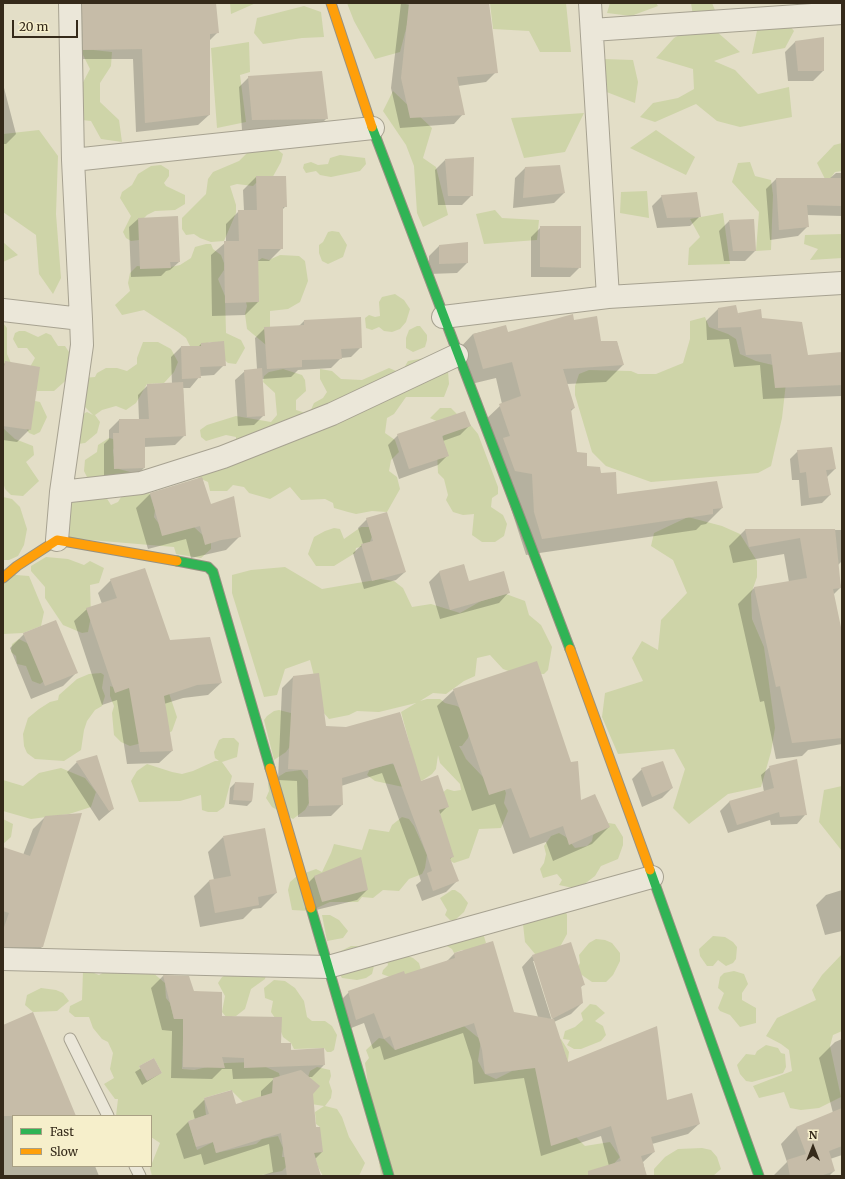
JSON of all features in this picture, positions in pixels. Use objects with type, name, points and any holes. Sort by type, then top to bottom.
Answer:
[{"type":"street","points":[[57,540],[61,492],[82,345],[73,160],[70,3]]},
{"type":"street","points":[[331,3],[373,128],[457,355],[599,725],[759,1176]]},
{"type":"street","points":[[590,3],[608,297]]},
{"type":"street","points":[[592,30],[842,13]]},
{"type":"street","points":[[73,160],[373,128]]},
{"type":"street","points":[[443,317],[608,297],[842,283]]},
{"type":"street","points":[[3,310],[81,319]]},
{"type":"street","points":[[61,492],[141,482],[223,457],[332,414],[457,355]]},
{"type":"street","points":[[3,578],[17,566],[57,540],[201,565],[208,567],[213,572],[389,1176]]},
{"type":"street","points":[[3,959],[328,967],[652,877]]},
{"type":"lane","points":[[70,1038],[108,1115]]},
{"type":"lane","points":[[136,1167],[140,1176]]},
{"type":"green space","points":[[230,3],[256,3],[231,14]]},
{"type":"green space","points":[[347,3],[403,3],[412,6],[400,52],[375,59],[354,21]]},
{"type":"green space","points":[[490,3],[566,3],[571,52],[540,52],[529,31],[493,29]]},
{"type":"green space","points":[[610,3],[656,3],[658,6],[631,16],[607,13]]},
{"type":"green space","points":[[691,3],[712,3],[715,10],[693,16]]},
{"type":"green space","points":[[304,6],[321,12],[324,37],[302,38],[263,44],[254,33],[257,18]]},
{"type":"green space","points":[[785,20],[794,31],[785,48],[752,54],[758,26]]},
{"type":"green space","points":[[690,29],[716,31],[740,52],[714,61],[735,70],[758,94],[789,87],[792,117],[740,127],[717,121],[696,104],[655,122],[640,117],[653,103],[678,98],[694,89],[693,69],[656,58],[674,38]]},
{"type":"green space","points":[[249,42],[250,72],[240,75],[246,122],[217,128],[211,48]]},
{"type":"green space","points":[[78,45],[85,49],[112,52],[111,66],[100,83],[100,102],[119,120],[122,142],[101,139],[91,121],[73,119],[79,90],[90,69]]},
{"type":"green space","points":[[603,59],[633,60],[638,82],[635,103],[604,91]]},
{"type":"green space","points":[[393,91],[432,128],[423,158],[436,167],[448,215],[423,227],[417,213],[414,166],[406,145],[383,111]]},
{"type":"green space","points":[[584,113],[565,152],[524,158],[511,118]]},
{"type":"green space","points":[[39,130],[58,156],[56,214],[61,278],[53,294],[39,274],[36,235],[3,212],[3,134]]},
{"type":"green space","points":[[656,130],[695,157],[686,175],[630,148]]},
{"type":"green space","points":[[842,143],[842,171],[835,172],[827,183],[817,163],[834,145]]},
{"type":"green space","points":[[273,146],[283,154],[281,162],[271,180],[256,183],[253,186],[237,184],[230,186],[236,205],[236,213],[224,241],[211,242],[194,234],[186,235],[182,229],[182,218],[206,194],[208,179],[213,172],[239,161],[248,152]]},
{"type":"green space","points":[[340,155],[365,158],[366,164],[360,171],[331,177],[320,175],[316,171],[306,173],[303,168],[304,164],[311,162],[318,165],[328,164],[330,158]]},
{"type":"green space","points":[[750,162],[755,176],[771,180],[773,195],[771,250],[756,251],[759,212],[732,182],[738,163]]},
{"type":"green space","points":[[161,165],[169,170],[169,176],[164,183],[166,186],[185,195],[185,204],[175,210],[155,211],[147,215],[142,220],[139,240],[131,241],[126,238],[123,232],[131,216],[120,198],[122,192],[132,185],[138,174],[151,166]]},
{"type":"green space","points":[[647,191],[649,218],[620,213],[621,192]]},
{"type":"green space","points":[[495,210],[502,218],[539,220],[537,240],[484,244],[476,214]]},
{"type":"green space","points":[[723,213],[730,264],[688,265],[689,248],[700,237],[690,219]]},
{"type":"green space","points":[[328,232],[339,232],[347,245],[343,257],[328,264],[322,261],[319,253],[319,245],[323,242]]},
{"type":"green space","points":[[842,234],[842,258],[810,260],[818,249],[804,244],[805,235]]},
{"type":"green space","points":[[3,242],[18,255],[3,262]]},
{"type":"green space","points":[[211,244],[213,249],[221,255],[224,263],[224,270],[218,279],[225,296],[226,333],[241,340],[245,348],[236,364],[228,363],[221,357],[218,342],[209,342],[200,351],[190,346],[186,338],[178,332],[144,310],[122,315],[115,305],[130,291],[128,283],[130,273],[137,266],[166,268],[180,265],[191,258],[195,247]]},
{"type":"green space","points":[[280,255],[299,256],[305,261],[308,281],[300,302],[288,309],[270,311],[270,333],[266,345],[247,329],[245,314],[247,306],[244,295],[255,263],[262,258],[269,260]]},
{"type":"green space","points":[[395,294],[404,300],[410,309],[406,322],[400,329],[392,332],[384,331],[379,327],[372,330],[366,328],[365,318],[369,315],[375,317],[380,316],[379,302],[382,297]]},
{"type":"green space","points":[[705,317],[709,327],[728,334],[736,339],[740,354],[756,361],[781,367],[787,374],[782,418],[771,466],[758,473],[651,482],[606,466],[592,452],[575,395],[575,386],[579,374],[589,370],[631,371],[638,374],[656,374],[683,363],[690,339],[690,321]]},
{"type":"green space","points":[[3,323],[7,328],[7,354],[11,363],[3,382]]},
{"type":"green space","points":[[420,326],[427,335],[427,340],[425,347],[413,352],[406,348],[406,338],[409,330]]},
{"type":"green space","points":[[25,331],[38,337],[46,333],[51,335],[58,346],[65,346],[73,358],[72,375],[54,391],[37,391],[30,377],[30,367],[35,358],[27,348],[18,348],[13,339],[15,333]]},
{"type":"green space","points":[[143,342],[158,342],[171,349],[178,362],[174,372],[164,383],[147,384],[136,403],[126,410],[116,406],[102,410],[95,415],[100,422],[97,433],[85,443],[78,444],[71,420],[87,412],[93,415],[82,402],[83,378],[95,377],[97,373],[106,368],[117,368],[127,371],[137,364],[137,358]]},
{"type":"green space","points":[[436,356],[448,371],[449,384],[444,397],[406,397],[394,414],[387,418],[385,433],[395,440],[399,452],[391,460],[389,471],[397,477],[400,489],[387,512],[372,511],[356,514],[334,508],[333,503],[325,499],[301,500],[290,487],[270,499],[249,493],[244,487],[233,485],[227,491],[210,491],[208,482],[195,476],[236,445],[236,437],[226,435],[206,441],[201,437],[200,430],[207,425],[236,416],[271,422],[277,415],[275,393],[263,382],[264,376],[269,372],[283,369],[302,375],[305,380],[306,391],[296,400],[296,410],[309,414],[314,403],[323,398],[327,392],[320,379],[320,369],[332,371],[341,379],[362,380],[389,368],[401,373],[408,361]]},
{"type":"green space","points":[[35,401],[40,402],[47,417],[40,432],[34,435],[29,433],[23,424]]},
{"type":"green space","points":[[440,408],[451,408],[469,423],[478,434],[498,487],[498,494],[492,498],[491,507],[503,515],[507,524],[504,536],[495,542],[482,542],[472,535],[474,514],[463,515],[453,512],[446,500],[448,495],[444,479],[438,473],[437,452],[447,426],[430,418]]},
{"type":"green space","points":[[3,428],[15,439],[33,446],[34,455],[26,462],[39,481],[23,496],[11,495],[5,489],[3,482]]},
{"type":"green space","points":[[109,438],[113,439],[116,444],[113,450],[115,464],[119,469],[130,472],[126,476],[88,479],[84,471],[85,460],[97,452],[98,445]]},
{"type":"green space","points":[[137,489],[149,492],[155,510],[154,517],[162,528],[194,527],[211,543],[211,549],[201,558],[176,554],[174,547],[66,538],[72,494],[104,494],[111,505],[118,502],[123,494]]},
{"type":"green space","points":[[3,497],[12,499],[20,507],[27,529],[24,545],[18,556],[9,560],[3,560]]},
{"type":"green space","points":[[688,517],[722,526],[740,534],[757,561],[757,577],[751,594],[752,619],[764,647],[775,728],[771,752],[761,787],[728,794],[689,824],[673,808],[685,769],[674,749],[618,754],[602,717],[605,693],[643,681],[632,658],[642,641],[658,650],[661,620],[687,593],[673,560],[651,546],[654,533]]},
{"type":"green space","points":[[361,527],[369,527],[372,536],[369,545],[356,548],[355,553],[334,566],[316,566],[308,554],[314,537],[334,528],[340,529],[344,539]]},
{"type":"green space","points":[[46,557],[68,559],[84,565],[90,561],[104,568],[99,583],[90,585],[91,616],[88,632],[82,633],[63,625],[45,598],[45,587],[31,571],[31,566]]},
{"type":"green space","points":[[285,567],[322,589],[381,579],[394,581],[403,588],[412,607],[431,604],[460,613],[481,601],[506,594],[525,601],[529,615],[541,625],[552,647],[548,670],[544,674],[514,673],[503,669],[490,655],[477,658],[475,676],[464,681],[446,694],[433,693],[420,701],[427,699],[440,699],[445,703],[457,706],[464,711],[470,729],[468,738],[462,746],[459,746],[466,759],[483,777],[503,785],[506,793],[504,803],[508,811],[501,828],[479,829],[469,858],[454,863],[447,859],[437,819],[441,794],[447,789],[454,791],[461,790],[460,784],[440,763],[438,755],[436,769],[432,774],[423,780],[403,787],[375,781],[367,775],[370,769],[391,764],[399,765],[411,749],[401,712],[416,703],[379,712],[357,711],[349,715],[329,719],[323,712],[310,660],[285,669],[277,695],[264,697],[232,593],[232,575],[251,570]]},
{"type":"green space","points":[[3,574],[29,576],[44,612],[41,626],[23,633],[3,634]]},
{"type":"green space","points":[[19,639],[27,643],[33,650],[44,674],[43,682],[40,684],[32,681],[26,666],[17,664],[16,656],[11,652],[12,644]]},
{"type":"green space","points":[[101,673],[104,675],[102,688],[105,696],[102,706],[95,710],[87,721],[81,750],[64,761],[35,759],[27,753],[24,746],[23,734],[28,718],[50,702],[58,700],[59,695],[77,679],[89,674]]},
{"type":"green space","points":[[121,682],[168,690],[177,717],[172,731],[162,738],[130,746],[121,742],[114,735],[112,713],[114,706],[110,696],[110,686],[113,687]]},
{"type":"green space","points":[[279,710],[291,713],[291,745],[286,752],[274,760],[264,720],[274,711]]},
{"type":"green space","points":[[223,738],[234,738],[239,743],[237,757],[222,762],[232,776],[224,807],[217,812],[202,810],[201,795],[180,801],[139,802],[131,781],[137,771],[147,764],[182,774],[193,771],[215,761],[219,761],[215,758],[214,752],[219,740]]},
{"type":"green space","points":[[61,768],[85,778],[96,792],[91,807],[69,814],[31,819],[3,811],[3,780],[23,786],[39,773]]},
{"type":"green space","points":[[301,770],[308,780],[309,803],[305,810],[293,819],[272,807],[266,798],[269,791],[268,783],[286,772]]},
{"type":"green space","points":[[842,786],[842,851],[819,822],[824,790]]},
{"type":"green space","points":[[402,817],[409,819],[414,826],[427,855],[425,868],[422,874],[409,879],[399,891],[383,890],[373,898],[362,897],[358,902],[330,902],[310,911],[292,910],[288,890],[290,882],[297,876],[316,869],[322,872],[334,844],[362,850],[369,829],[389,832],[392,825]]},
{"type":"green space","points":[[3,819],[13,824],[11,837],[3,844]]},
{"type":"green space","points":[[608,823],[615,824],[623,837],[623,845],[618,859],[601,866],[595,876],[583,885],[573,888],[559,885],[562,880],[557,874],[543,878],[540,869],[544,863],[546,854],[544,846],[551,836],[559,833],[566,837],[575,848],[587,846],[592,841],[593,835]]},
{"type":"green space","points":[[452,890],[455,890],[461,894],[468,903],[464,912],[455,920],[450,920],[445,915],[447,910],[440,898]]},
{"type":"green space","points":[[562,903],[567,915],[567,934],[555,956],[548,958],[535,954],[525,942],[522,915]]},
{"type":"green space","points":[[322,915],[330,915],[339,920],[348,931],[343,938],[327,941]]},
{"type":"green space","points":[[483,933],[486,943],[475,950],[462,950],[454,953],[452,949],[447,946],[448,942]]},
{"type":"green space","points":[[713,936],[725,937],[733,942],[737,947],[736,959],[733,963],[726,966],[718,960],[713,966],[707,966],[700,956],[699,949]]},
{"type":"green space","points":[[596,939],[605,940],[612,943],[620,953],[620,961],[613,975],[606,982],[592,982],[576,971],[580,963],[579,955],[589,943]]},
{"type":"green space","points":[[351,946],[357,946],[366,950],[373,958],[374,966],[372,974],[366,978],[357,980],[342,978],[333,964],[339,952]]},
{"type":"green space","points":[[402,954],[413,958],[419,963],[422,974],[395,979],[382,974],[383,970],[388,965],[386,958]]},
{"type":"green space","points":[[842,954],[842,1031],[833,1035],[830,1046],[841,1097],[819,1108],[801,1110],[790,1108],[784,1092],[759,1098],[753,1086],[792,1071],[789,1050],[766,1036],[777,1018],[816,1000],[812,990],[822,975]]},
{"type":"green space","points":[[267,970],[265,979],[251,989],[245,1009],[236,1016],[227,1018],[222,1012],[225,996],[218,983],[222,977],[233,971]]},
{"type":"green space","points":[[83,971],[89,971],[99,975],[106,971],[152,972],[165,983],[166,998],[170,1003],[174,1019],[218,1019],[183,1039],[182,1069],[194,1070],[225,1063],[255,1062],[279,1073],[285,1098],[243,1102],[231,1090],[204,1098],[206,1115],[188,1121],[197,1150],[213,1142],[216,1153],[256,1144],[262,1139],[278,1136],[283,1148],[282,1157],[288,1157],[293,1160],[282,1171],[257,1176],[152,1176],[150,1168],[152,1167],[152,1163],[160,1143],[152,1138],[152,1115],[116,1115],[118,1099],[115,1099],[104,1084],[114,1078],[110,1069],[113,1053],[108,1042],[102,1039],[93,1028],[89,1017],[75,1017],[69,1012],[70,1006],[82,1000]],"holes":[[[154,1058],[162,1073],[146,1080],[139,1066]]]},
{"type":"green space","points":[[734,971],[744,974],[748,984],[742,993],[742,1000],[756,1008],[756,1023],[740,1027],[730,1015],[720,1011],[718,1008],[724,993],[718,988],[720,977],[724,973]]},
{"type":"green space","points":[[274,980],[285,981],[295,988],[304,1001],[307,1017],[312,1021],[325,1021],[332,1026],[337,1035],[334,1050],[327,1052],[324,1048],[294,1049],[291,1043],[283,1037],[277,1021],[271,1012],[273,1001],[265,998],[264,988]]},
{"type":"green space","points":[[41,988],[56,990],[63,993],[69,1001],[57,1011],[33,1012],[25,1005],[27,995]]},
{"type":"green space","points":[[590,1004],[596,1005],[605,1013],[595,1021],[603,1026],[606,1035],[601,1041],[581,1049],[574,1049],[567,1045],[570,1040],[563,1039],[565,1031],[575,1027],[583,1020],[581,1013]]},
{"type":"green space","points":[[464,1026],[481,1040],[478,1061],[485,1074],[496,1079],[512,1071],[524,1069],[526,1050],[561,1039],[569,1052],[567,1068],[576,1137],[585,1146],[610,1142],[620,1157],[609,1169],[612,1176],[381,1176],[365,1063],[369,1058],[366,1050],[379,1038],[384,1039],[395,1050]]},
{"type":"green space","points":[[766,1045],[778,1048],[781,1053],[785,1054],[786,1067],[783,1073],[752,1082],[746,1081],[740,1074],[737,1065],[746,1054],[755,1055],[757,1051]]},
{"type":"green space","points":[[317,1067],[330,1070],[331,1076],[329,1082],[332,1091],[331,1098],[325,1106],[337,1109],[342,1117],[349,1137],[365,1163],[359,1176],[323,1176],[318,1167],[314,1153],[320,1127],[316,1124],[315,1112],[324,1106],[311,1104],[306,1083],[310,1071]]},
{"type":"green space","points":[[702,1148],[711,1150],[717,1157],[721,1169],[713,1176],[654,1176],[654,1169],[665,1157],[678,1149]]},
{"type":"building","points":[[82,3],[216,3],[219,33],[210,34],[210,115],[145,123],[142,49],[83,50]]},
{"type":"building","points":[[409,3],[489,3],[498,73],[457,77],[465,115],[410,118],[401,78]]},
{"type":"building","points":[[824,37],[824,71],[798,71],[795,41]]},
{"type":"building","points":[[322,71],[328,119],[252,120],[248,76]]},
{"type":"building","points":[[474,157],[473,196],[448,196],[445,159]]},
{"type":"building","points":[[560,165],[565,193],[523,198],[525,167]]},
{"type":"building","points":[[256,176],[286,176],[287,207],[283,207],[283,249],[258,249],[259,302],[225,303],[224,241],[239,241],[238,210],[257,210]]},
{"type":"building","points":[[776,178],[842,178],[842,206],[807,205],[809,227],[779,230]]},
{"type":"building","points":[[697,192],[701,217],[667,218],[661,195]]},
{"type":"building","points":[[178,216],[180,262],[170,262],[171,268],[140,269],[138,218]]},
{"type":"building","points":[[754,219],[756,251],[733,251],[729,220]]},
{"type":"building","points":[[540,226],[581,226],[581,268],[540,267]]},
{"type":"building","points":[[468,242],[468,263],[439,264],[439,245]]},
{"type":"building","points":[[736,305],[740,322],[738,313],[761,309],[762,318],[802,322],[808,355],[842,352],[842,385],[775,388],[771,354],[746,355],[741,327],[718,328],[718,308]]},
{"type":"building","points":[[573,314],[574,320],[597,316],[601,341],[617,341],[624,365],[563,369],[575,408],[571,409],[577,452],[587,453],[587,466],[600,467],[601,473],[616,472],[617,494],[717,481],[723,508],[713,509],[713,514],[542,539],[534,512],[532,474],[515,471],[503,438],[510,436],[499,404],[521,396],[512,362],[483,369],[473,334],[506,325],[508,332]]},
{"type":"building","points":[[361,317],[362,348],[341,349],[342,359],[302,360],[302,367],[267,369],[264,327],[304,325],[304,320]]},
{"type":"building","points":[[224,341],[226,366],[200,367],[201,378],[182,379],[181,346],[201,346],[201,343]]},
{"type":"building","points":[[5,361],[40,367],[31,430],[3,426],[3,372]]},
{"type":"building","points":[[262,368],[265,416],[247,417],[244,370]]},
{"type":"building","points":[[183,382],[186,436],[145,438],[145,468],[114,469],[113,433],[119,433],[119,419],[149,419],[147,384]]},
{"type":"building","points":[[465,411],[471,426],[442,436],[449,456],[409,469],[397,434]]},
{"type":"building","points":[[832,447],[836,469],[826,470],[831,495],[809,498],[806,472],[800,473],[797,450]]},
{"type":"building","points":[[202,477],[211,504],[234,496],[241,537],[221,540],[205,545],[200,526],[162,536],[150,493]]},
{"type":"building","points":[[387,512],[406,572],[372,581],[361,544],[373,541],[366,518]]},
{"type":"building","points":[[745,529],[835,529],[841,588],[833,589],[842,632],[842,738],[792,743],[780,686],[776,687],[754,587],[807,578],[800,538],[749,547]]},
{"type":"building","points":[[464,564],[469,581],[504,571],[510,593],[450,610],[439,571]]},
{"type":"building","points":[[145,568],[170,640],[210,637],[222,683],[197,685],[164,696],[173,751],[140,752],[129,688],[115,693],[86,608],[117,598],[110,579]]},
{"type":"building","points":[[56,620],[78,673],[45,686],[23,633]]},
{"type":"building","points":[[537,661],[571,762],[578,761],[581,800],[595,794],[610,827],[569,845],[563,826],[530,838],[511,788],[489,795],[453,689]]},
{"type":"building","points":[[319,673],[326,726],[346,727],[400,712],[421,781],[438,775],[449,807],[439,810],[454,857],[450,858],[459,881],[433,891],[427,873],[432,871],[427,855],[393,763],[342,778],[343,805],[309,806],[308,770],[288,769],[293,676]]},
{"type":"building","points":[[97,755],[114,809],[109,811],[76,761]]},
{"type":"building","points":[[797,759],[807,815],[780,817],[779,812],[737,825],[729,801],[774,788],[769,766]]},
{"type":"building","points":[[663,761],[673,788],[652,797],[641,768]]},
{"type":"building","points":[[235,782],[254,783],[252,801],[233,800]]},
{"type":"building","points":[[82,813],[43,947],[3,947],[3,930],[9,913],[3,911],[3,847],[30,856],[45,816]]},
{"type":"building","points":[[265,828],[277,893],[258,897],[259,905],[215,913],[209,880],[231,876],[223,836]]},
{"type":"building","points":[[361,857],[368,890],[322,902],[314,876]]},
{"type":"building","points":[[493,941],[514,1012],[554,1019],[568,1062],[657,1026],[667,1100],[692,1093],[700,1124],[651,1137],[655,1152],[641,1156],[647,1176],[588,1176],[588,1171],[621,1161],[611,1126],[551,1146],[535,1068],[485,1074],[482,1050],[474,1023],[395,1050],[390,1036],[384,1039],[374,1013],[356,1020],[348,991],[404,971],[405,974],[455,958],[454,953]]},
{"type":"building","points":[[571,942],[585,985],[581,986],[583,1003],[552,1019],[532,955]]},
{"type":"building","points":[[163,975],[189,976],[194,991],[222,992],[222,1016],[282,1017],[281,1043],[291,1043],[291,1050],[324,1048],[325,1065],[244,1068],[244,1058],[222,1057],[225,1068],[183,1067],[183,1019],[174,1019]]},
{"type":"building","points":[[33,1012],[76,1115],[3,1116],[3,1025]]},
{"type":"building","points":[[154,1058],[162,1073],[147,1081],[139,1066]]},
{"type":"building","points":[[301,1070],[320,1086],[313,1094],[316,1127],[320,1127],[323,1152],[314,1153],[321,1176],[287,1176],[281,1133],[216,1153],[213,1142],[196,1147],[188,1121],[209,1114],[204,1098],[232,1090],[236,1104],[272,1093],[273,1078]]},
{"type":"building","points":[[842,1108],[842,1146],[829,1151],[835,1171],[820,1176],[790,1176],[787,1160],[806,1154],[796,1127]]},
{"type":"traffic: fast","points":[[372,127],[570,649]]},
{"type":"traffic: fast","points":[[177,561],[208,567],[213,572],[270,768]]},
{"type":"traffic: fast","points":[[650,870],[759,1176]]},
{"type":"traffic: fast","points":[[311,908],[389,1176]]},
{"type":"traffic: slow","points":[[331,3],[372,127]]},
{"type":"traffic: slow","points":[[3,578],[17,566],[57,540],[177,561]]},
{"type":"traffic: slow","points":[[570,649],[650,870]]},
{"type":"traffic: slow","points":[[270,768],[311,908]]}]
